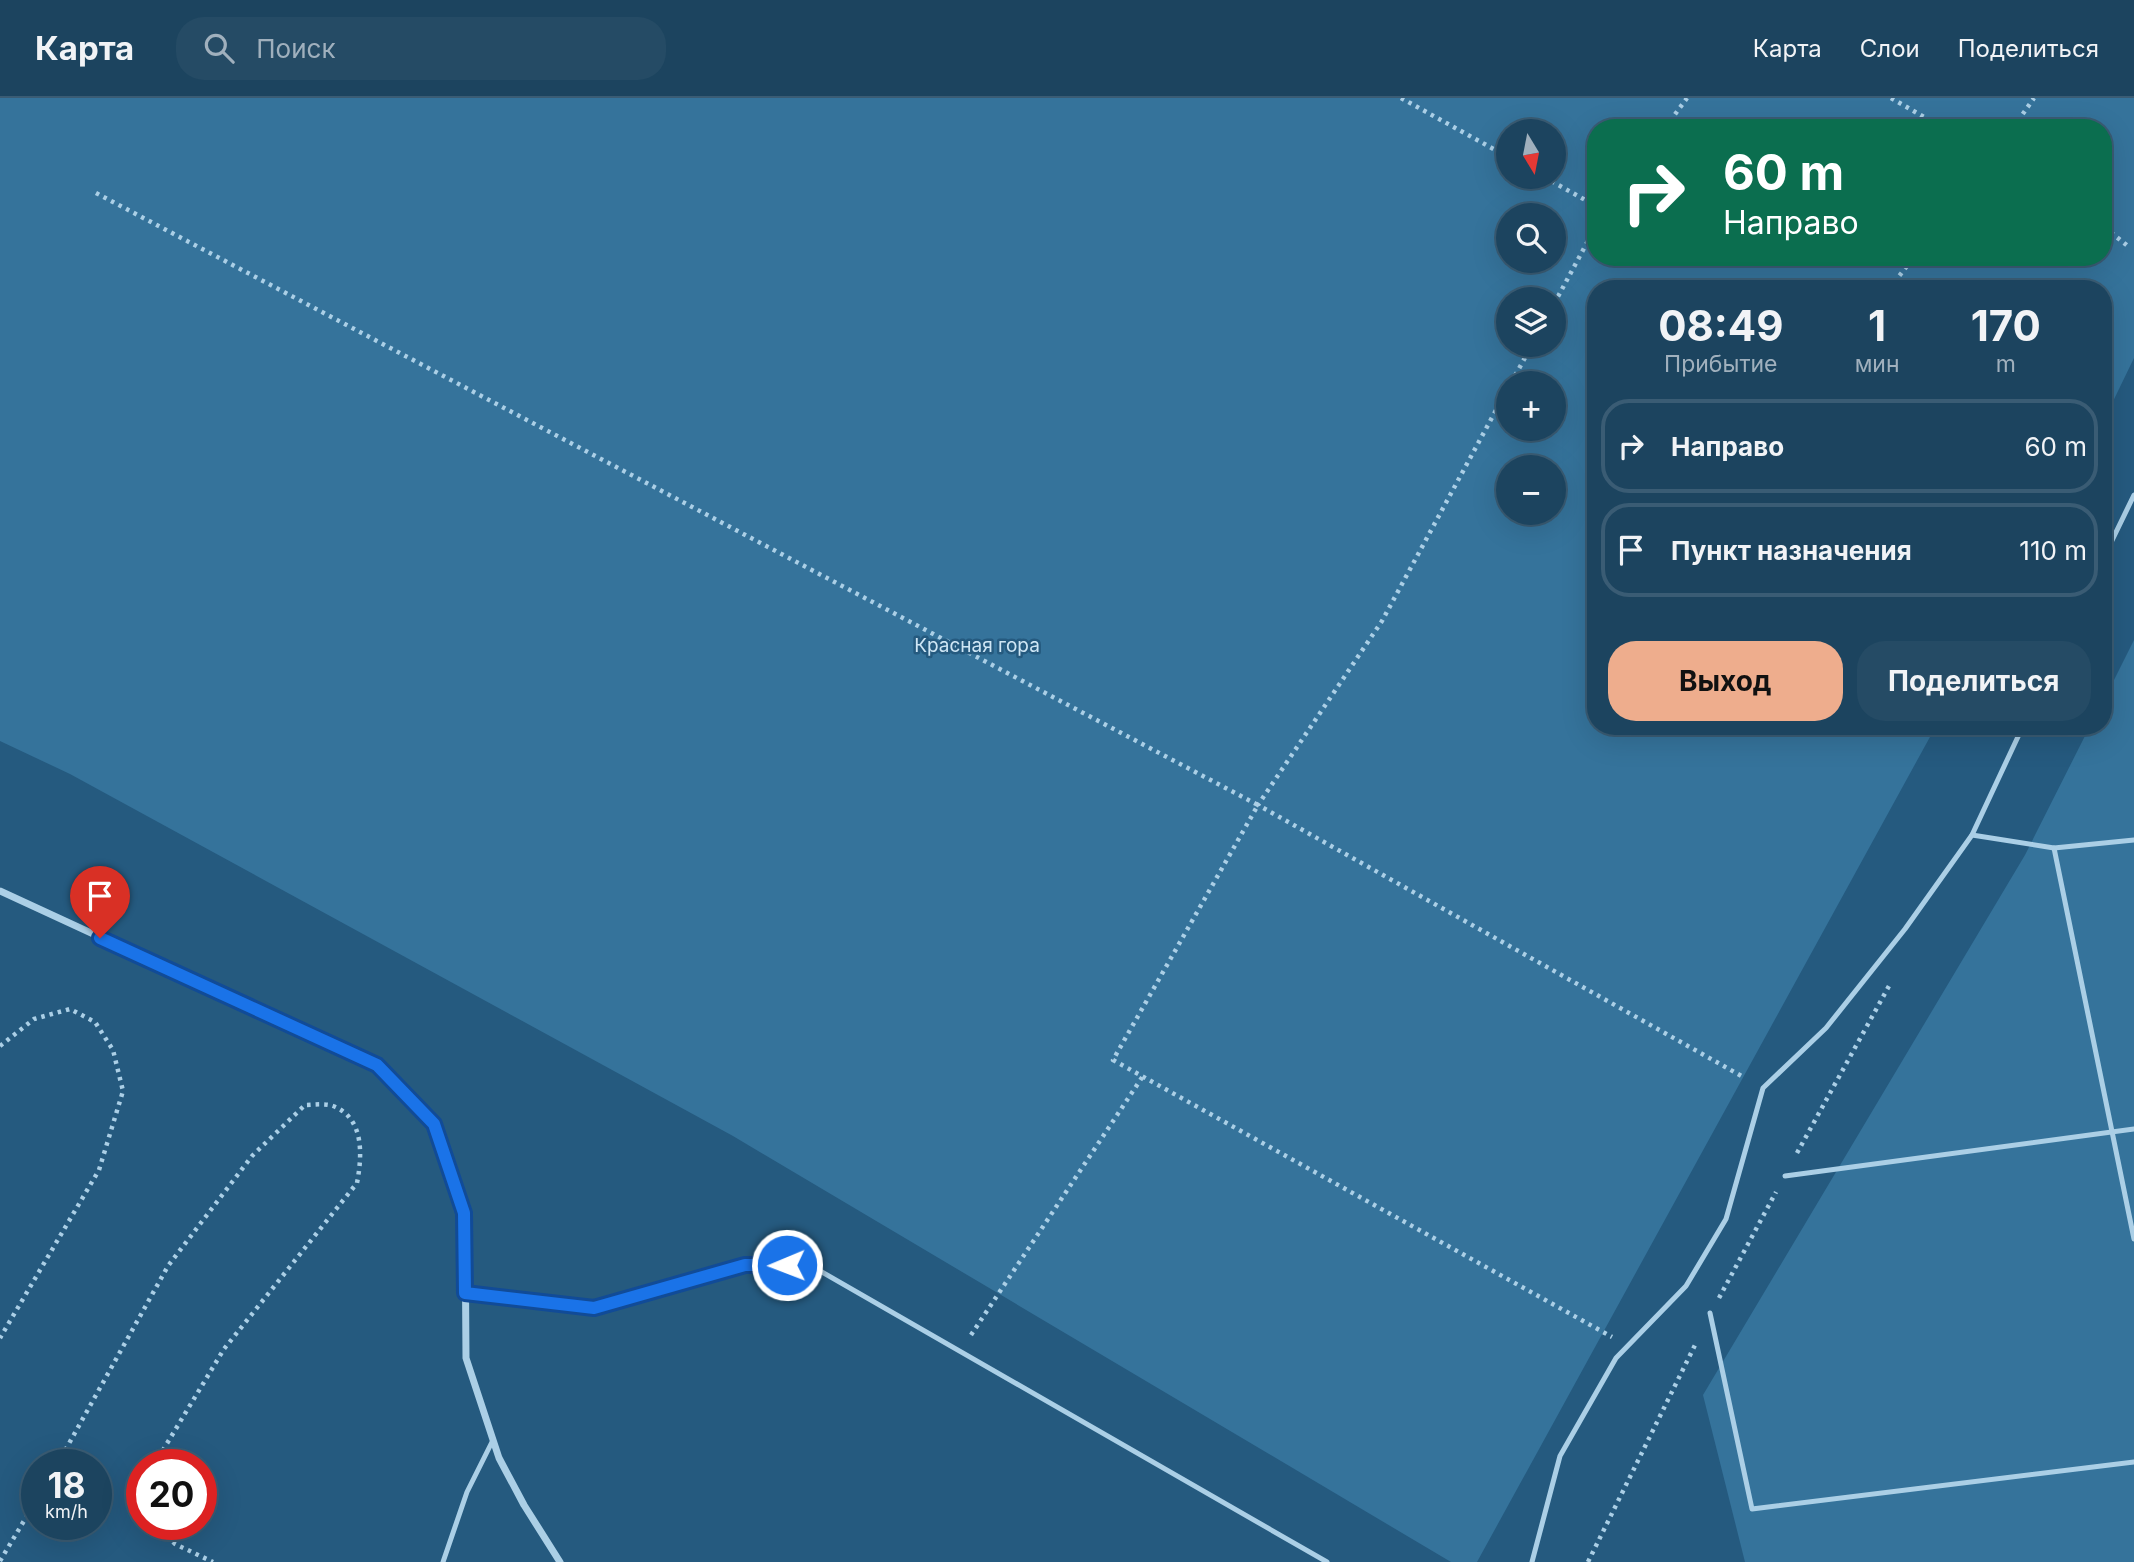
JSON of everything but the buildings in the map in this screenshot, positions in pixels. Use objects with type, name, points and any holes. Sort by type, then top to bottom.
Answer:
[{"type":"street","points":[[0,891],[377,1065],[434,1124],[464,1213],[466,1358],[493,1440],[524,1504],[560,1562]]},
{"type":"lane","points":[[2112,540],[2134,495]]},
{"type":"lane","points":[[2124,515],[2134,514]]},
{"type":"lane","points":[[1532,1562],[1560,1456],[1616,1358],[1686,1286],[1726,1219],[1763,1088],[1826,1028],[1905,929],[1972,835],[2020,735]]},
{"type":"lane","points":[[1972,835],[2054,848],[2134,840]]},
{"type":"lane","points":[[2054,848],[2134,1238]]},
{"type":"lane","points":[[1785,1177],[2134,1129]]},
{"type":"lane","points":[[465,1293],[594,1308],[745,1265],[808,1264],[1328,1562]]},
{"type":"lane","points":[[1710,1313],[1752,1509],[2134,1462]]},
{"type":"lane","points":[[443,1562],[467,1492],[493,1440]]},
{"type":"path","points":[[1401,98],[1496,150]]},
{"type":"path","points":[[1672,119],[1687,98]]},
{"type":"path","points":[[1891,98],[1927,119]]},
{"type":"path","points":[[2019,119],[2034,98]]},
{"type":"path","points":[[1566,189],[1587,201]]},
{"type":"path","points":[[96,193],[1258,805],[1763,1088]]},
{"type":"path","points":[[2112,234],[2129,247]]},
{"type":"path","points":[[1563,287],[1587,243]]},
{"type":"path","points":[[1896,280],[1907,266]]},
{"type":"path","points":[[1496,410],[1382,621],[1258,805],[1113,1060],[1628,1346]]},
{"type":"path","points":[[0,1046],[34,1019],[70,1009],[95,1022],[113,1050],[123,1091],[99,1170],[0,1338]]},
{"type":"path","points":[[960,1351],[1143,1076]]},
{"type":"path","points":[[66,1449],[168,1266],[252,1156],[305,1105],[333,1106],[354,1124],[362,1155],[357,1183],[225,1349],[164,1449]]},
{"type":"path","points":[[0,1561],[21,1526]]},
{"type":"path","points":[[171,1540],[213,1562]]},
{"type":"green space","name":"Красная гора","points":[[0,98],[2134,98],[2134,358],[2112,403],[2112,280],[1587,280],[1587,735],[1931,735],[1477,1562],[1451,1562],[733,1136],[70,774],[0,741]]},
{"type":"green space","points":[[2134,640],[2134,1562],[1745,1562],[1703,1395],[2025,855],[2085,735],[2112,735],[2112,684]]},
{"type":"route","points":[[100,938],[377,1065],[434,1124],[464,1213],[465,1293],[594,1308],[745,1265],[787,1265]]}]
